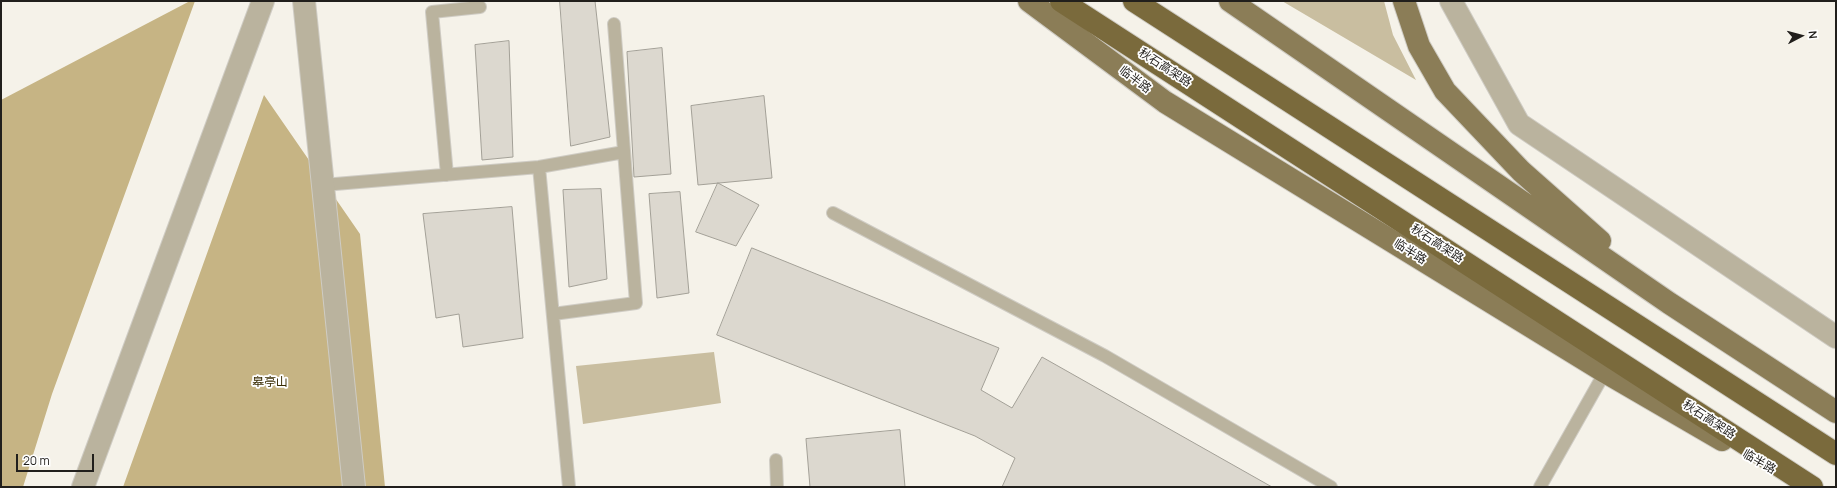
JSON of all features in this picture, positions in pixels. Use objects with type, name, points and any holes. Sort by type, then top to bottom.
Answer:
[{"type":"highway","name":"秋石高架路","points":[[1061,1],[1812,487]]},
{"type":"highway","points":[[1134,1],[1836,454]]},
{"type":"main road","name":"临半路","points":[[1029,1],[1165,102],[1605,372],[1802,487]]},
{"type":"main road","points":[[1230,1],[1669,303],[1836,412]]},
{"type":"main road","points":[[1404,1],[1419,46],[1445,91],[1521,171],[1669,303]]},
{"type":"street","points":[[83,487],[264,1]]},
{"type":"street","points":[[304,1],[354,487]]},
{"type":"street","points":[[1451,1],[1519,124],[1836,337]]},
{"type":"lane","points":[[447,175],[432,12],[480,7]]},
{"type":"lane","points":[[553,314],[636,303],[614,24]]},
{"type":"lane","points":[[323,185],[540,167],[624,152]]},
{"type":"lane","points":[[540,167],[570,487]]},
{"type":"lane","points":[[833,213],[1105,356],[1331,487]]},
{"type":"lane","points":[[1540,487],[1605,372]]},
{"type":"lane","points":[[776,460],[777,487]]},
{"type":"shaded area","points":[[1282,1],[1384,1],[1393,35],[1416,80]]},
{"type":"shaded area","points":[[714,352],[721,403],[583,424],[576,366]]},
{"type":"green space","points":[[190,1],[195,1],[52,394],[23,487],[1,487],[1,100]]},
{"type":"green space","name":"皋亭山","points":[[264,95],[360,234],[385,487],[123,487]]},
{"type":"building","points":[[560,1],[595,1],[610,137],[571,146]]},
{"type":"building","points":[[509,41],[513,157],[482,160],[475,45]]},
{"type":"building","points":[[662,48],[671,174],[634,177],[627,52]]},
{"type":"building","points":[[764,96],[772,178],[698,185],[691,106]]},
{"type":"building","points":[[718,183],[759,205],[736,246],[696,232]]},
{"type":"building","points":[[601,189],[607,279],[569,287],[563,190]]},
{"type":"building","points":[[680,192],[689,293],[657,298],[649,194]]},
{"type":"building","points":[[512,207],[523,338],[463,347],[459,314],[436,318],[423,214]]},
{"type":"building","points":[[752,248],[999,348],[981,390],[1012,408],[1042,357],[1272,487],[1002,487],[1015,458],[975,436],[717,335]]},
{"type":"building","points":[[900,430],[905,487],[810,487],[806,439]]}]
